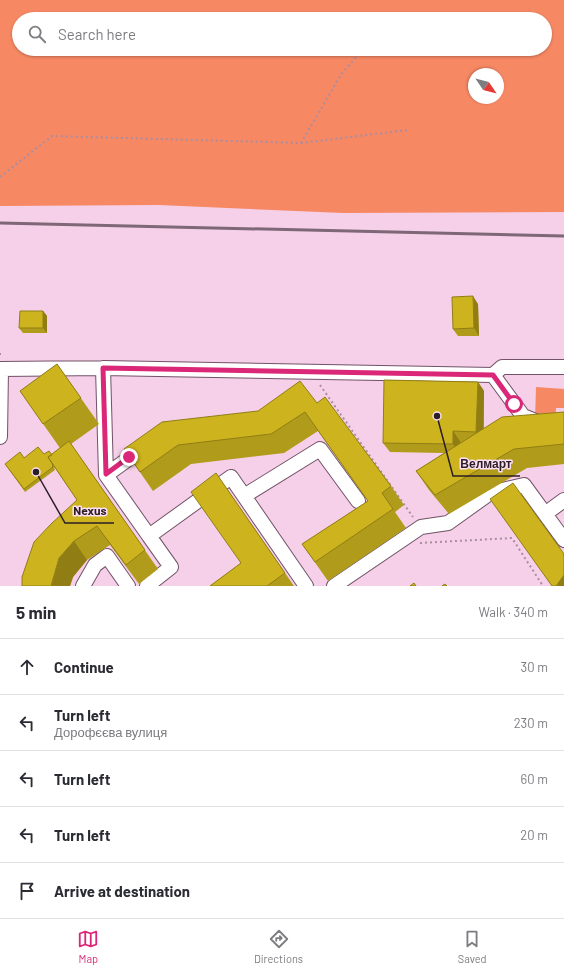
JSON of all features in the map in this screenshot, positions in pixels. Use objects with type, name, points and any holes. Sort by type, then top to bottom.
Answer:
[{"type":"street","points":[[0,437],[1,369],[103,368],[493,375],[502,366],[564,367]]},
{"type":"street","points":[[103,368],[106,474],[171,567],[147,586]]},
{"type":"street","points":[[493,375],[524,416],[540,423],[564,421]]},
{"type":"street","points":[[106,474],[154,440]]},
{"type":"street","points":[[244,496],[320,448],[358,501]]},
{"type":"street","points":[[149,536],[231,478],[306,586]]},
{"type":"street","points":[[334,586],[421,528],[448,523],[490,493],[524,485],[564,540]]},
{"type":"street","points":[[545,514],[564,500]]},
{"type":"street","points":[[83,586],[96,565],[107,556],[128,586]]},
{"type":"path","points":[[301,143],[342,73],[357,56]]},
{"type":"path","points":[[0,177],[52,136],[301,143],[408,130]]},
{"type":"path","points":[[319,383],[421,528]]},
{"type":"path","points":[[419,543],[512,538],[543,586]]},
{"type":"shaded area","points":[[0,0],[564,0],[564,212],[343,213],[159,205],[0,206]]},
{"type":"shaded area","points":[[536,387],[564,389],[564,408],[556,408],[555,422],[535,421]]},
{"type":"building","points":[[473,296],[474,328],[453,329],[452,297]]},
{"type":"building","points":[[20,311],[43,311],[43,328],[19,328]]},
{"type":"building","points":[[57,364],[81,398],[43,424],[20,391]]},
{"type":"building","points":[[384,380],[478,382],[476,432],[453,431],[453,444],[383,443]]},
{"type":"building","points":[[300,381],[317,403],[325,397],[391,486],[382,493],[393,509],[315,562],[302,544],[368,501],[305,412],[271,434],[178,445],[140,472],[124,449],[162,422],[258,411]]},
{"type":"building","points":[[564,412],[564,444],[514,449],[435,495],[416,471],[502,417]]},
{"type":"building","points":[[69,441],[145,550],[126,565],[97,526],[74,541],[59,558],[51,586],[22,586],[22,577],[34,542],[77,500],[48,457]]},
{"type":"building","points":[[38,447],[44,454],[49,451],[52,455],[48,457],[53,467],[24,489],[5,464],[20,452],[24,458]]},
{"type":"building","points":[[216,473],[285,573],[267,586],[210,586],[241,563],[191,492]]},
{"type":"building","points":[[513,483],[564,554],[564,575],[556,586],[552,586],[490,499]]},
{"type":"railway","points":[[0,223],[564,236]]},
{"type":"place","name":"Велмарт","points":[[437,416]]},
{"type":"place","name":"Nexus","points":[[36,472]]},
{"type":"route","points":[[129,457],[106,474],[103,368],[457,375],[486,374],[493,375],[514,404]]}]
